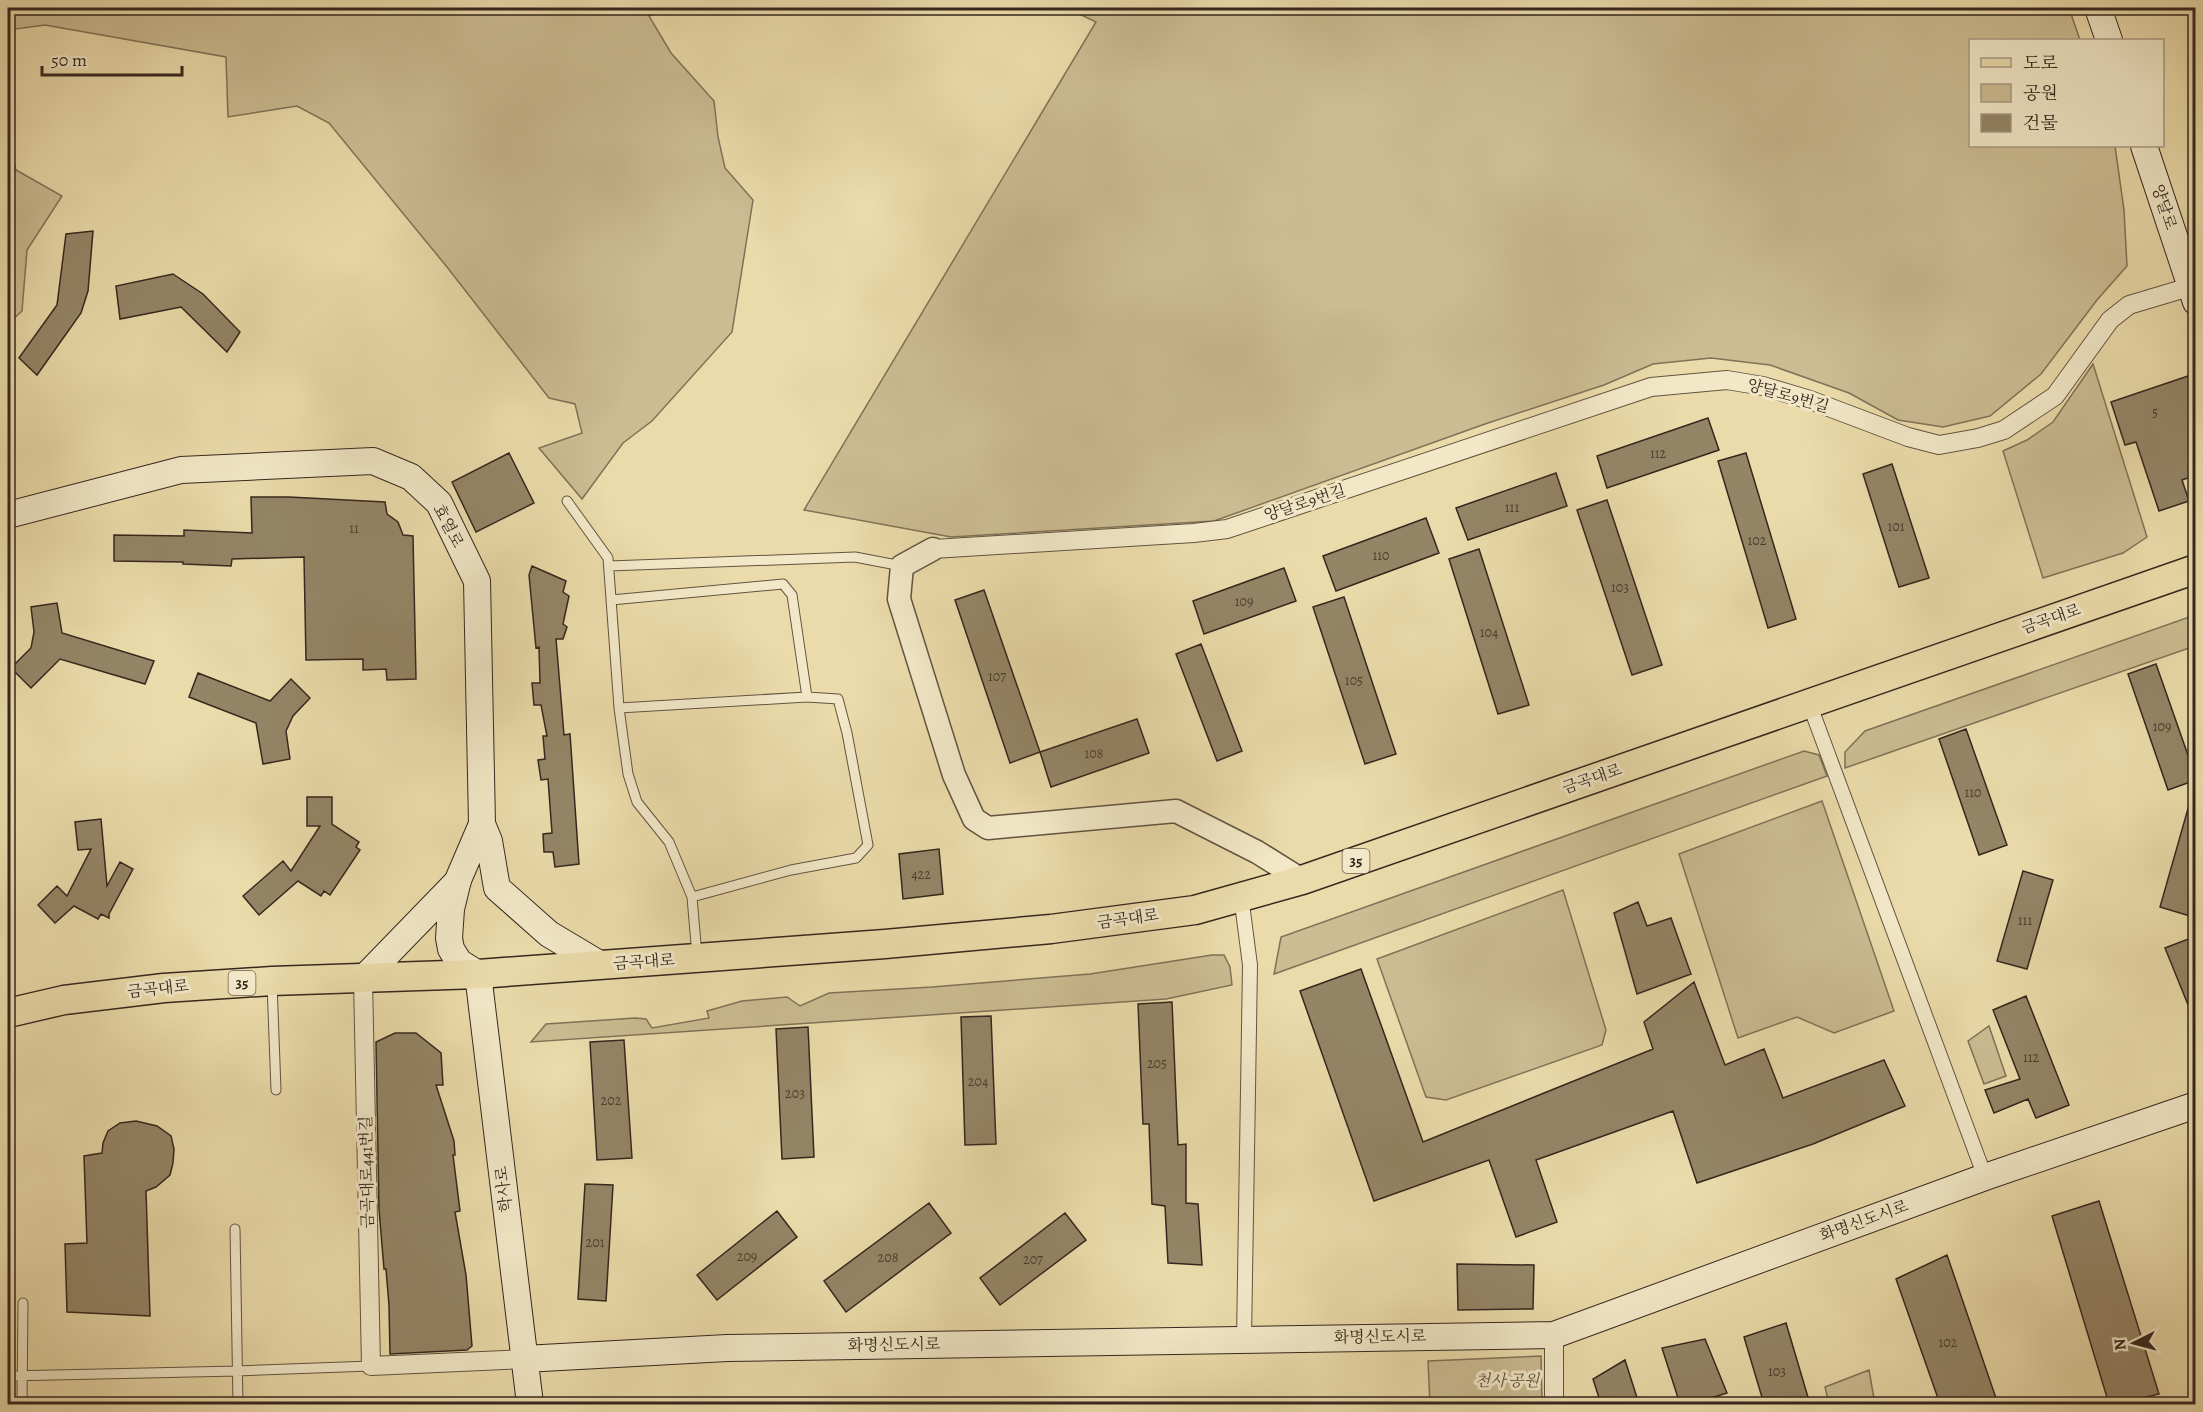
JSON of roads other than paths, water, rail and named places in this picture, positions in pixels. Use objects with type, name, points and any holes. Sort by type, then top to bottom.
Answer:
[{"type":"main road","points":[[2098,8],[2109,39]]},
{"type":"main road","name":"양달로","points":[[2144,147],[2194,291]]},
{"type":"main road","name":"효열로","points":[[8,515],[181,470],[373,461],[411,477],[439,503],[477,581],[482,824],[457,886]]},
{"type":"main road","name":"금곡대로","points":[[8,1013],[64,1000],[153,989],[272,981],[478,974],[885,944],[1051,929],[1195,910],[1302,880],[2196,570]]},
{"type":"main road","points":[[482,824],[489,841],[497,888]]},
{"type":"main road","points":[[363,979],[457,886],[475,877],[484,878],[497,888],[549,934],[601,965]]},
{"type":"main road","points":[[457,886],[449,924],[451,949],[459,962],[478,974]]},
{"type":"main road","name":"학사로","points":[[478,974],[530,1404]]},
{"type":"main road","name":"화명신도시로","points":[[525,1359],[726,1348],[1554,1335],[1985,1177],[2196,1105]]},
{"type":"street","name":"양달로9번길","points":[[902,566],[933,549],[1227,529],[1651,387],[1693,382],[1727,380],[1763,386],[1810,400],[1908,437],[1939,446],[1978,438],[2004,430],[2055,396],[2110,320],[2129,305],[2194,291]]},
{"type":"street","points":[[902,566],[899,599],[954,775],[974,819],[988,828],[1176,811],[1257,852],[1302,880]]},
{"type":"street","points":[[1809,703],[1985,1177]]},
{"type":"street","points":[[1244,1340],[1250,965],[1257,852]]},
{"type":"street","name":"금곡대로441번길","points":[[363,979],[371,1366]]},
{"type":"street","points":[[1554,1335],[1554,1404]]},
{"type":"street","points":[[371,1366],[525,1359]]},
{"type":"lane","points":[[567,501],[608,558],[619,708],[628,774],[637,802],[669,842],[692,897],[697,958]]},
{"type":"lane","points":[[609,566],[855,557],[902,566]]},
{"type":"lane","points":[[611,600],[783,584],[792,595],[807,697]]},
{"type":"lane","points":[[619,708],[807,697],[838,699],[847,733],[868,845],[856,858],[791,870],[692,897]]},
{"type":"lane","points":[[272,981],[276,1090]]},
{"type":"lane","points":[[235,1229],[238,1404]]},
{"type":"lane","points":[[22,1404],[23,1303]]},
{"type":"lane","points":[[8,1376],[371,1366]]},
{"type":"park label","name":"천사 공원","points":[[1507,1381]]}]
